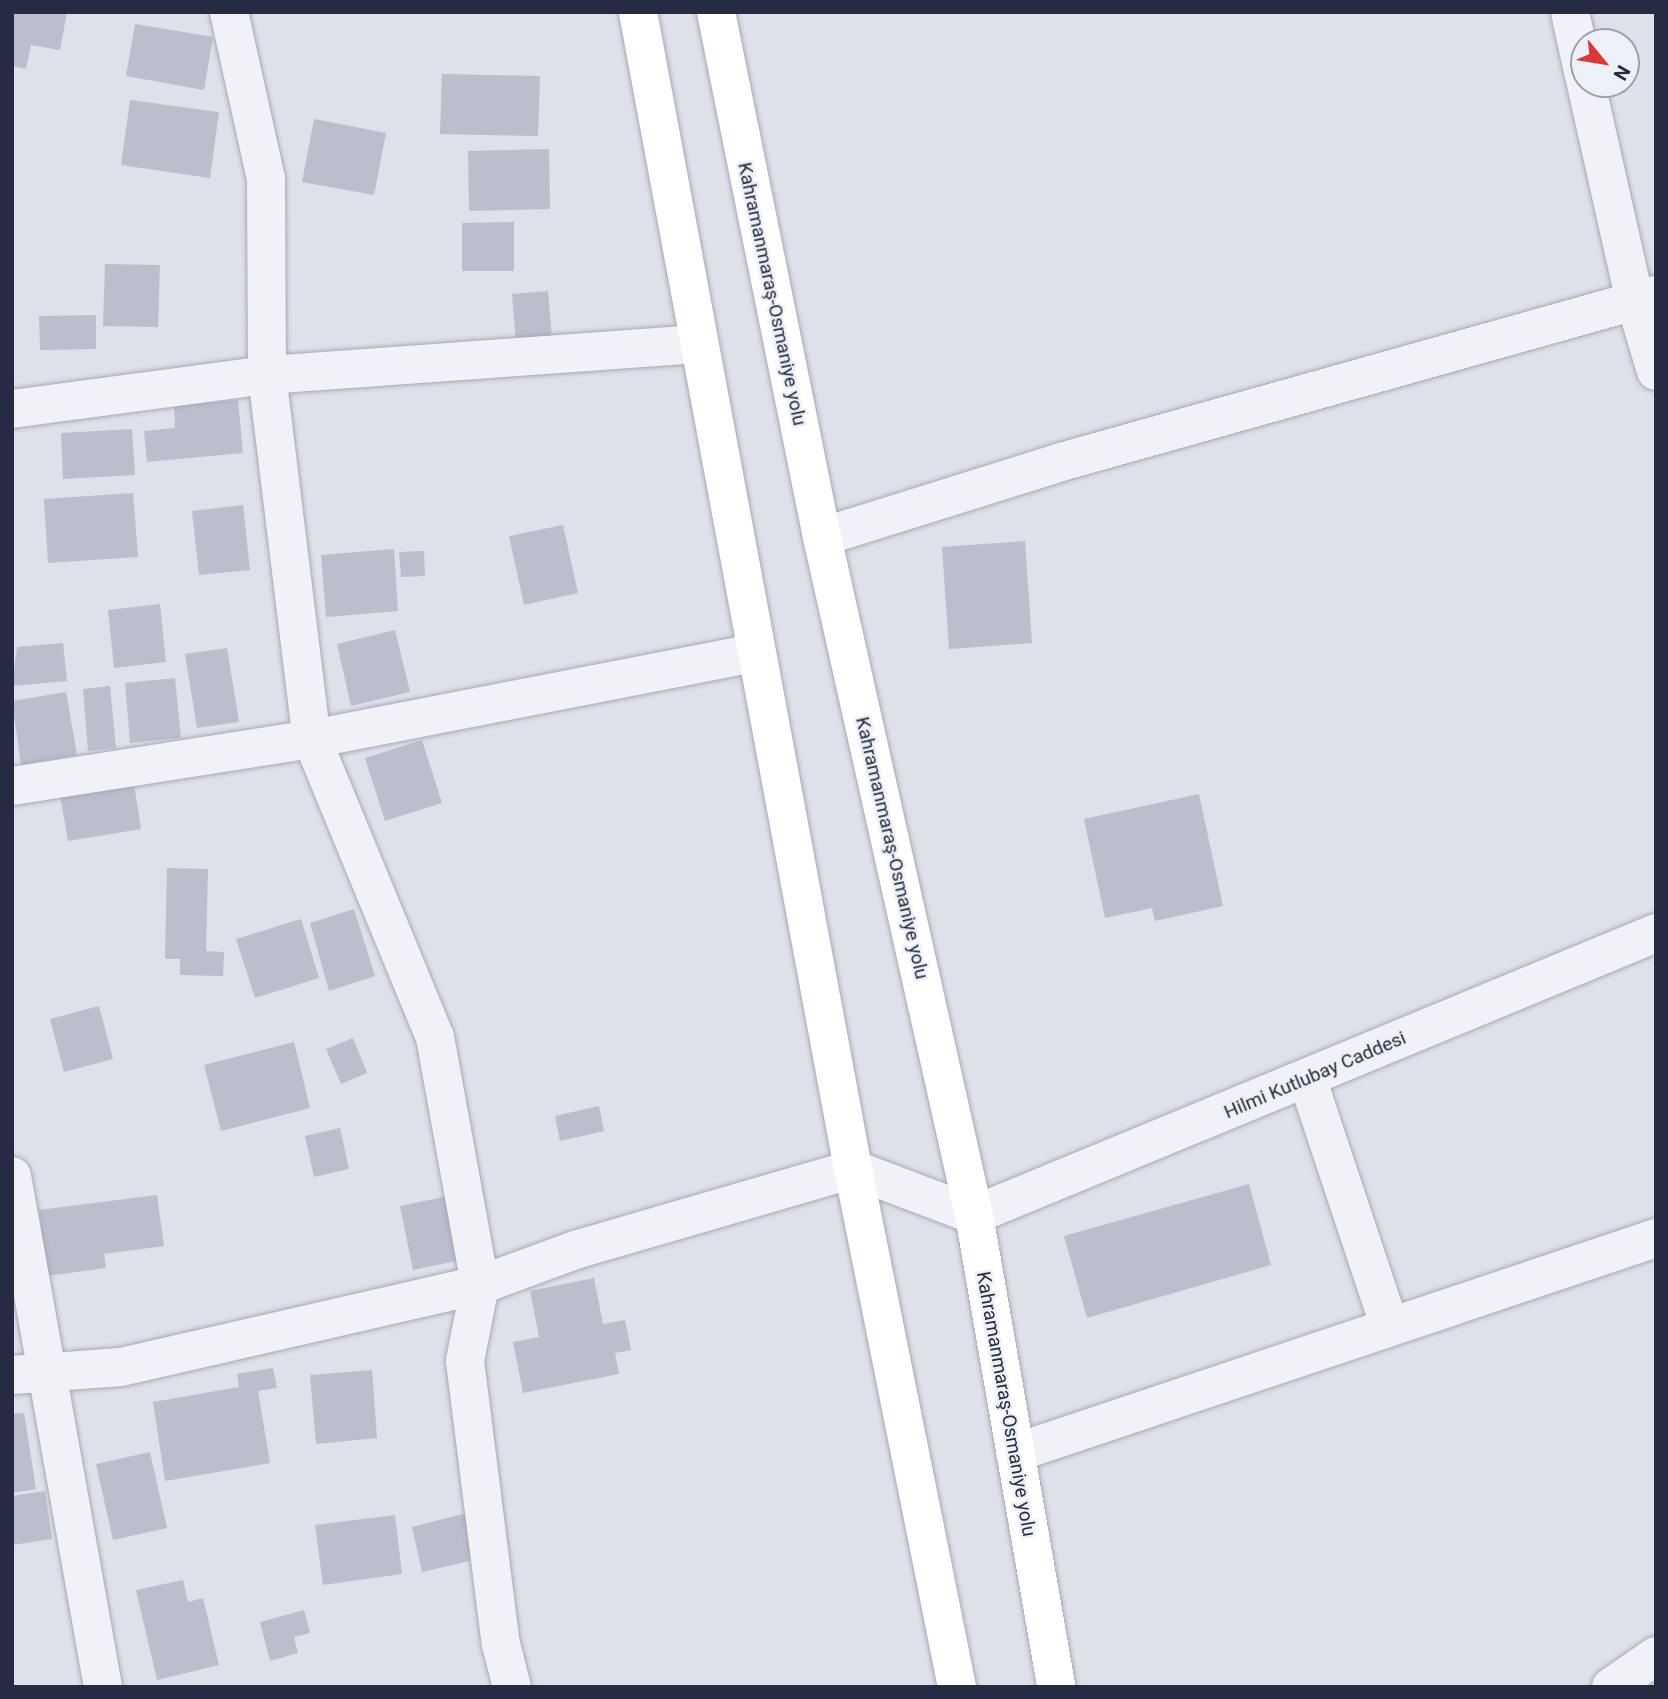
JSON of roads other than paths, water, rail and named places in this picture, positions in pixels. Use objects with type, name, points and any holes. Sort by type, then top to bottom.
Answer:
[{"type":"highway","points":[[638,12],[697,344],[853,1169],[957,1687]]},
{"type":"highway","name":"Kahramanmaraş-Osmaniye yolu","points":[[716,12],[822,537],[974,1215],[1056,1687]]},
{"type":"street","points":[[229,12],[266,178],[267,375],[312,739],[435,1037],[480,1285],[465,1361],[501,1644],[512,1687]]},
{"type":"street","points":[[1590,98],[1645,298],[1656,371]]},
{"type":"street","points":[[822,537],[1061,462],[1645,298]]},
{"type":"street","points":[[12,409],[267,375],[697,344]]},
{"type":"street","points":[[12,786],[312,739],[756,653]]},
{"type":"street","name":"Hilmi Kutlubay Caddesi","points":[[974,1215],[1656,933]]},
{"type":"street","points":[[1307,1079],[1389,1324]]},
{"type":"street","points":[[30,1374],[121,1367],[480,1285],[575,1250],[853,1169],[974,1215]]},
{"type":"street","points":[[12,1176],[30,1374],[103,1687]]},
{"type":"street","points":[[1015,1453],[1389,1324],[1656,1237]]},
{"type":"street","points":[[1611,1687],[1656,1657]]}]
